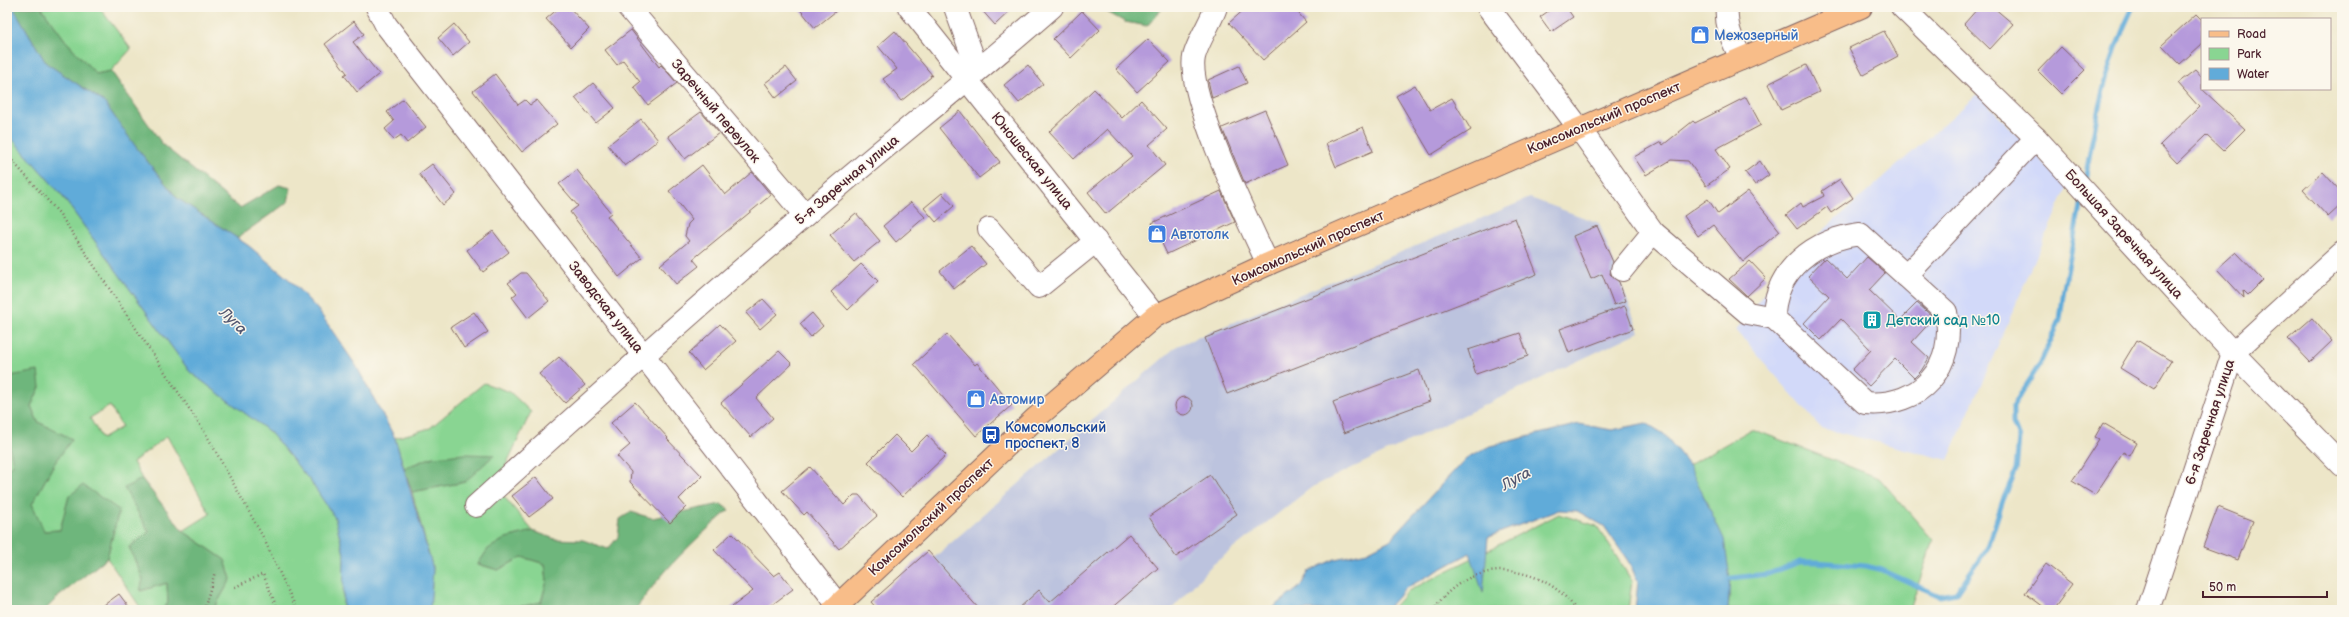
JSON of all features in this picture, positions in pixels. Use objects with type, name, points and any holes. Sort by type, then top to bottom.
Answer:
[{"type":"main road","name":"Комсомольский проспект","points":[[835,607],[1036,418],[1155,316],[1268,264],[1861,7]]},
{"type":"street","name":"Заводская улица","points":[[377,7],[390,31],[643,355],[835,607]]},
{"type":"street","name":"Заречный переулок","points":[[628,7],[805,215]]},
{"type":"street","name":"Юношеская улица","points":[[909,7],[1155,316]]},
{"type":"street","points":[[955,7],[974,60],[968,81]]},
{"type":"street","name":"5-я Заречная улица","points":[[476,506],[643,355],[805,215],[968,81],[1052,7]]},
{"type":"street","points":[[1216,7],[1194,57],[1199,100],[1238,196],[1268,264]]},
{"type":"street","points":[[1488,7],[1580,128],[1653,232],[1748,313],[1774,318],[1865,403],[1877,404],[1900,400],[1921,389],[1937,372],[1943,361],[1948,336],[1946,312],[1860,234],[1835,239],[1812,250],[1792,268],[1778,292],[1774,305],[1774,318]]},
{"type":"street","points":[[1726,7],[1725,18],[1728,32],[1741,59]]},
{"type":"street","name":"Большая Заречная улица","points":[[1902,7],[2036,138],[2233,353],[2342,465]]},
{"type":"street","points":[[1906,276],[2036,138]]},
{"type":"street","points":[[988,229],[1038,286],[1096,241]]},
{"type":"street","points":[[1622,270],[1653,232]]},
{"type":"street","name":"6-я Заречная улица","points":[[2148,610],[2233,353],[2342,253]]},
{"type":"path","points":[[7,155],[59,213],[206,434],[263,537],[297,610]]},
{"type":"path","points":[[204,610],[215,572]]},
{"type":"path","points":[[1433,610],[1443,597],[1462,582],[1490,572],[1519,572],[1547,582],[1569,600],[1576,610]]},
{"type":"path","points":[[235,587],[263,574],[278,610]]},
{"type":"shaded area","points":[[1978,94],[2067,187],[1948,460],[1821,428],[1736,330],[1790,260]]},
{"type":"shaded area","points":[[1530,198],[1599,223],[1639,332],[1312,487],[1211,566],[1171,610],[874,610],[1177,346]]},
{"type":"green space","points":[[13,7],[41,7],[65,40],[96,74],[111,71],[163,145],[240,208],[279,185],[291,188],[288,202],[237,238],[177,198],[136,147],[104,102],[46,63]]},
{"type":"green space","points":[[41,7],[99,7],[131,49],[111,71],[96,74],[65,40]]},
{"type":"green space","points":[[1098,7],[1161,7],[1162,9],[1147,26],[1125,22]]},
{"type":"green space","points":[[7,133],[60,193],[190,372],[270,432],[311,482],[335,517],[344,554],[343,610],[213,610],[231,579],[225,560],[183,531],[210,514],[167,436],[133,462],[142,479],[125,488],[149,533],[129,547],[143,579],[141,591],[167,583],[168,603],[162,610],[142,610],[107,558],[119,510],[69,496],[60,530],[44,531],[32,504],[54,464],[72,439],[38,422],[31,406],[40,387],[10,376],[7,381]],"holes":[[[110,406],[122,427],[102,439],[90,418]]]},
{"type":"green space","points":[[38,371],[40,387],[31,406],[38,422],[72,439],[54,464],[32,504],[44,531],[60,530],[69,496],[83,485],[119,510],[107,558],[58,597],[45,610],[7,610],[7,469],[13,465],[7,433],[7,381],[10,376]]},
{"type":"green space","points":[[484,383],[510,392],[531,412],[506,465],[501,493],[533,531],[501,541],[484,556],[478,564],[498,570],[522,557],[545,564],[547,581],[541,602],[524,606],[499,606],[497,610],[430,610],[433,569],[412,492],[465,482],[433,457],[404,468],[395,438],[430,428]]},
{"type":"green space","points":[[1752,429],[1879,478],[1933,540],[1910,610],[1728,610],[1729,594],[1727,575],[1718,536],[1704,498],[1689,465]]},
{"type":"green space","points":[[7,433],[13,465],[7,469]]},
{"type":"green space","points":[[465,454],[494,455],[465,482],[412,492],[404,468],[433,457]]},
{"type":"green space","points":[[142,479],[183,531],[225,560],[231,579],[213,610],[162,610],[168,603],[167,583],[140,591],[143,579],[129,547],[149,532],[124,488]]},
{"type":"green space","points":[[721,504],[729,510],[702,534],[667,569],[635,610],[497,610],[498,606],[524,606],[541,602],[547,581],[545,564],[522,557],[498,570],[478,564],[488,549],[506,538],[533,531],[555,539],[583,540],[608,549],[618,537],[620,519],[631,512],[652,518]]},
{"type":"green space","points":[[1559,514],[1597,526],[1632,581],[1628,610],[1391,610],[1408,591]]},
{"type":"water","name":"Луга","points":[[7,7],[13,7],[46,63],[104,102],[136,147],[177,198],[249,246],[291,281],[318,310],[357,367],[395,438],[433,569],[430,610],[343,610],[344,554],[335,518],[311,482],[270,432],[190,372],[60,193],[7,133]]},
{"type":"water","name":"Луга","points":[[1646,423],[1664,434],[1689,465],[1724,539],[1730,578],[1728,610],[1635,610],[1638,581],[1628,561],[1604,526],[1577,511],[1559,510],[1488,537],[1483,593],[1470,553],[1406,588],[1386,610],[1270,610],[1300,587],[1309,571],[1335,559],[1367,552],[1390,540],[1466,458],[1490,446],[1579,424],[1612,430]]},
{"type":"building","points":[[560,7],[569,7],[589,29],[571,47],[546,19]]},
{"type":"building","points":[[798,7],[841,7],[815,28]]},
{"type":"building","points":[[979,7],[1014,7],[995,25]]},
{"type":"building","points":[[1247,7],[1293,7],[1306,22],[1263,60],[1229,23]]},
{"type":"building","points":[[1554,7],[1566,7],[1573,17],[1551,32],[1540,17]]},
{"type":"building","points":[[1979,7],[1993,7],[2013,24],[1990,49],[1964,24]]},
{"type":"building","points":[[1082,11],[1100,30],[1071,58],[1053,39]]},
{"type":"building","points":[[2196,14],[2201,19],[2201,45],[2180,64],[2162,45]]},
{"type":"building","points":[[354,21],[364,34],[353,42],[379,74],[357,92],[344,75],[347,73],[325,44]]},
{"type":"building","points":[[454,24],[469,42],[453,56],[438,38]]},
{"type":"building","points":[[631,30],[659,67],[661,65],[677,83],[648,105],[634,87],[640,82],[623,60],[617,65],[605,50]]},
{"type":"building","points":[[895,31],[933,76],[930,75],[931,77],[901,101],[883,79],[897,69],[878,46]]},
{"type":"building","points":[[1884,31],[1898,56],[1863,75],[1849,48]]},
{"type":"building","points":[[1148,39],[1170,62],[1137,92],[1116,69]]},
{"type":"building","points":[[2061,47],[2085,70],[2061,94],[2038,71]]},
{"type":"building","points":[[1028,65],[1043,84],[1019,103],[1004,85]]},
{"type":"building","points":[[1806,65],[1819,92],[1781,110],[1768,84]]},
{"type":"building","points":[[1239,66],[1247,83],[1212,98],[1208,80]]},
{"type":"building","points":[[786,67],[797,81],[776,98],[765,83]]},
{"type":"building","points":[[2195,70],[2201,77],[2201,90],[2203,90],[2245,129],[2223,151],[2206,135],[2177,163],[2160,145],[2199,107],[2178,83]]},
{"type":"building","points":[[495,74],[518,105],[525,100],[530,105],[537,100],[557,124],[522,152],[473,91]]},
{"type":"building","points":[[593,83],[615,108],[596,123],[575,98]]},
{"type":"building","points":[[1415,85],[1430,110],[1452,98],[1471,130],[1431,155],[1396,96]]},
{"type":"building","points":[[1094,89],[1122,118],[1141,100],[1167,129],[1149,145],[1165,165],[1106,214],[1088,192],[1132,156],[1107,129],[1074,159],[1049,132]]},
{"type":"building","points":[[1746,97],[1761,125],[1716,149],[1730,169],[1706,186],[1688,161],[1671,160],[1646,175],[1634,157],[1661,142],[1663,145],[1693,121],[1695,123]]},
{"type":"building","points":[[403,99],[426,127],[407,143],[401,135],[394,140],[385,129],[394,121],[387,112]]},
{"type":"building","points":[[1265,110],[1288,165],[1245,184],[1222,128]]},
{"type":"building","points":[[960,111],[1000,162],[979,178],[939,128]]},
{"type":"building","points":[[701,112],[719,133],[685,159],[668,136]]},
{"type":"building","points":[[641,119],[658,140],[625,166],[608,145]]},
{"type":"building","points":[[1363,127],[1373,151],[1336,167],[1326,143]]},
{"type":"building","points":[[1760,161],[1769,175],[1755,185],[1745,172]]},
{"type":"building","points":[[432,164],[456,194],[443,205],[419,174]]},
{"type":"building","points":[[702,165],[725,195],[752,172],[771,195],[693,259],[699,266],[676,284],[660,265],[689,241],[685,236],[688,224],[692,220],[669,191]]},
{"type":"building","points":[[577,170],[611,213],[607,216],[642,258],[619,277],[570,212],[578,206],[559,184]]},
{"type":"building","points":[[2323,172],[2342,193],[2342,204],[2328,217],[2303,190]]},
{"type":"building","points":[[1840,179],[1853,198],[1831,213],[1827,207],[1797,229],[1786,215],[1801,203],[1803,207],[1824,196],[1822,191]]},
{"type":"building","points":[[1221,191],[1235,222],[1167,254],[1152,223]]},
{"type":"building","points":[[1748,191],[1780,231],[1743,262],[1713,225],[1698,236],[1684,216],[1708,199],[1718,214]]},
{"type":"building","points":[[942,193],[954,206],[936,222],[924,208]]},
{"type":"building","points":[[911,202],[925,217],[896,242],[883,226]]},
{"type":"building","points":[[856,213],[880,241],[854,262],[830,235]]},
{"type":"building","points":[[1515,218],[1537,274],[1227,394],[1205,338]]},
{"type":"building","points":[[1597,226],[1613,262],[1610,274],[1619,282],[1626,301],[1614,305],[1602,274],[1591,279],[1573,236]]},
{"type":"building","points":[[493,231],[509,252],[483,272],[467,250]]},
{"type":"building","points":[[971,246],[986,264],[954,289],[940,271]]},
{"type":"building","points":[[2236,252],[2263,280],[2248,295],[2243,290],[2244,298],[2217,269]]},
{"type":"building","name":"Детский сад №10","points":[[1867,257],[1885,273],[1869,290],[1900,320],[1917,303],[1934,318],[1912,342],[1929,358],[1921,371],[1914,378],[1895,359],[1869,386],[1852,370],[1871,350],[1841,319],[1821,340],[1804,323],[1829,296],[1808,276],[1825,258],[1847,279]]},
{"type":"building","points":[[1750,261],[1766,278],[1747,296],[1729,279]]},
{"type":"building","points":[[861,264],[878,281],[848,310],[831,292]]},
{"type":"building","points":[[521,273],[526,273],[549,301],[528,318],[512,297],[517,293],[508,283]]},
{"type":"building","points":[[763,299],[777,314],[760,329],[746,313]]},
{"type":"building","points":[[1625,306],[1633,329],[1569,353],[1560,329]]},
{"type":"building","points":[[474,312],[488,332],[464,348],[451,327]]},
{"type":"building","points":[[812,313],[823,326],[811,337],[800,324]]},
{"type":"building","points":[[2312,318],[2332,341],[2310,362],[2288,339]]},
{"type":"building","points":[[720,324],[736,341],[703,370],[689,353]]},
{"type":"building","points":[[1520,333],[1528,356],[1476,374],[1468,350]]},
{"type":"building","points":[[947,334],[975,365],[977,363],[1012,405],[976,436],[914,364]]},
{"type":"building","points":[[2137,340],[2171,361],[2154,389],[2120,368]]},
{"type":"building","points":[[779,351],[792,364],[756,398],[773,418],[751,437],[721,403]]},
{"type":"building","points":[[559,357],[585,385],[565,403],[539,374]]},
{"type":"building","points":[[1419,370],[1430,401],[1344,433],[1333,402]]},
{"type":"building","points":[[1184,397],[1188,398],[1192,402],[1192,410],[1188,414],[1184,415],[1180,414],[1176,410],[1175,406],[1176,402],[1180,398]]},
{"type":"building","points":[[635,402],[702,476],[679,499],[686,507],[670,523],[630,482],[631,472],[617,456],[630,445],[611,423]]},
{"type":"building","points":[[2103,423],[2137,443],[2130,456],[2123,452],[2095,495],[2072,481],[2099,439],[2095,437]]},
{"type":"building","points":[[895,435],[911,451],[927,435],[946,455],[902,497],[868,462]]},
{"type":"building","points":[[810,467],[844,505],[854,495],[859,495],[877,516],[839,549],[807,512],[804,515],[782,491]]},
{"type":"building","points":[[1210,475],[1237,514],[1176,557],[1149,517]]},
{"type":"building","points":[[536,477],[553,499],[529,517],[512,496]]},
{"type":"building","points":[[2218,507],[2253,521],[2238,560],[2203,547]]},
{"type":"building","points":[[732,533],[774,576],[780,572],[793,589],[765,610],[728,610],[753,591],[714,550]]},
{"type":"building","points":[[1129,534],[1158,568],[1109,610],[1017,610],[1039,590],[1050,602]]},
{"type":"building","points":[[928,551],[980,610],[878,610],[871,602]]},
{"type":"building","points":[[2046,564],[2072,584],[2053,610],[2048,610],[2025,593]]},
{"type":"building","points":[[119,594],[131,610],[97,610]]},
{"type":"waterway","points":[[2085,181],[2097,114],[2109,70],[2133,7]]},
{"type":"waterway","points":[[1723,579],[1768,574],[1800,562],[1816,562],[1866,566],[1882,570],[1940,596],[1956,593],[1988,547],[2003,500],[2016,470],[2019,438],[2013,423],[2013,406],[2040,364],[2060,320],[2064,288],[2082,196]]},
{"type":"place","name":"Межозерный","points":[[1700,35]]},
{"type":"place","name":"Автотолк","points":[[1157,234]]},
{"type":"place","name":"Детский сад №10","points":[[1872,320]]},
{"type":"place","name":"Автомир","points":[[976,399]]},
{"type":"place","name":"Комсомольский проспект, 8","points":[[991,435]]}]
